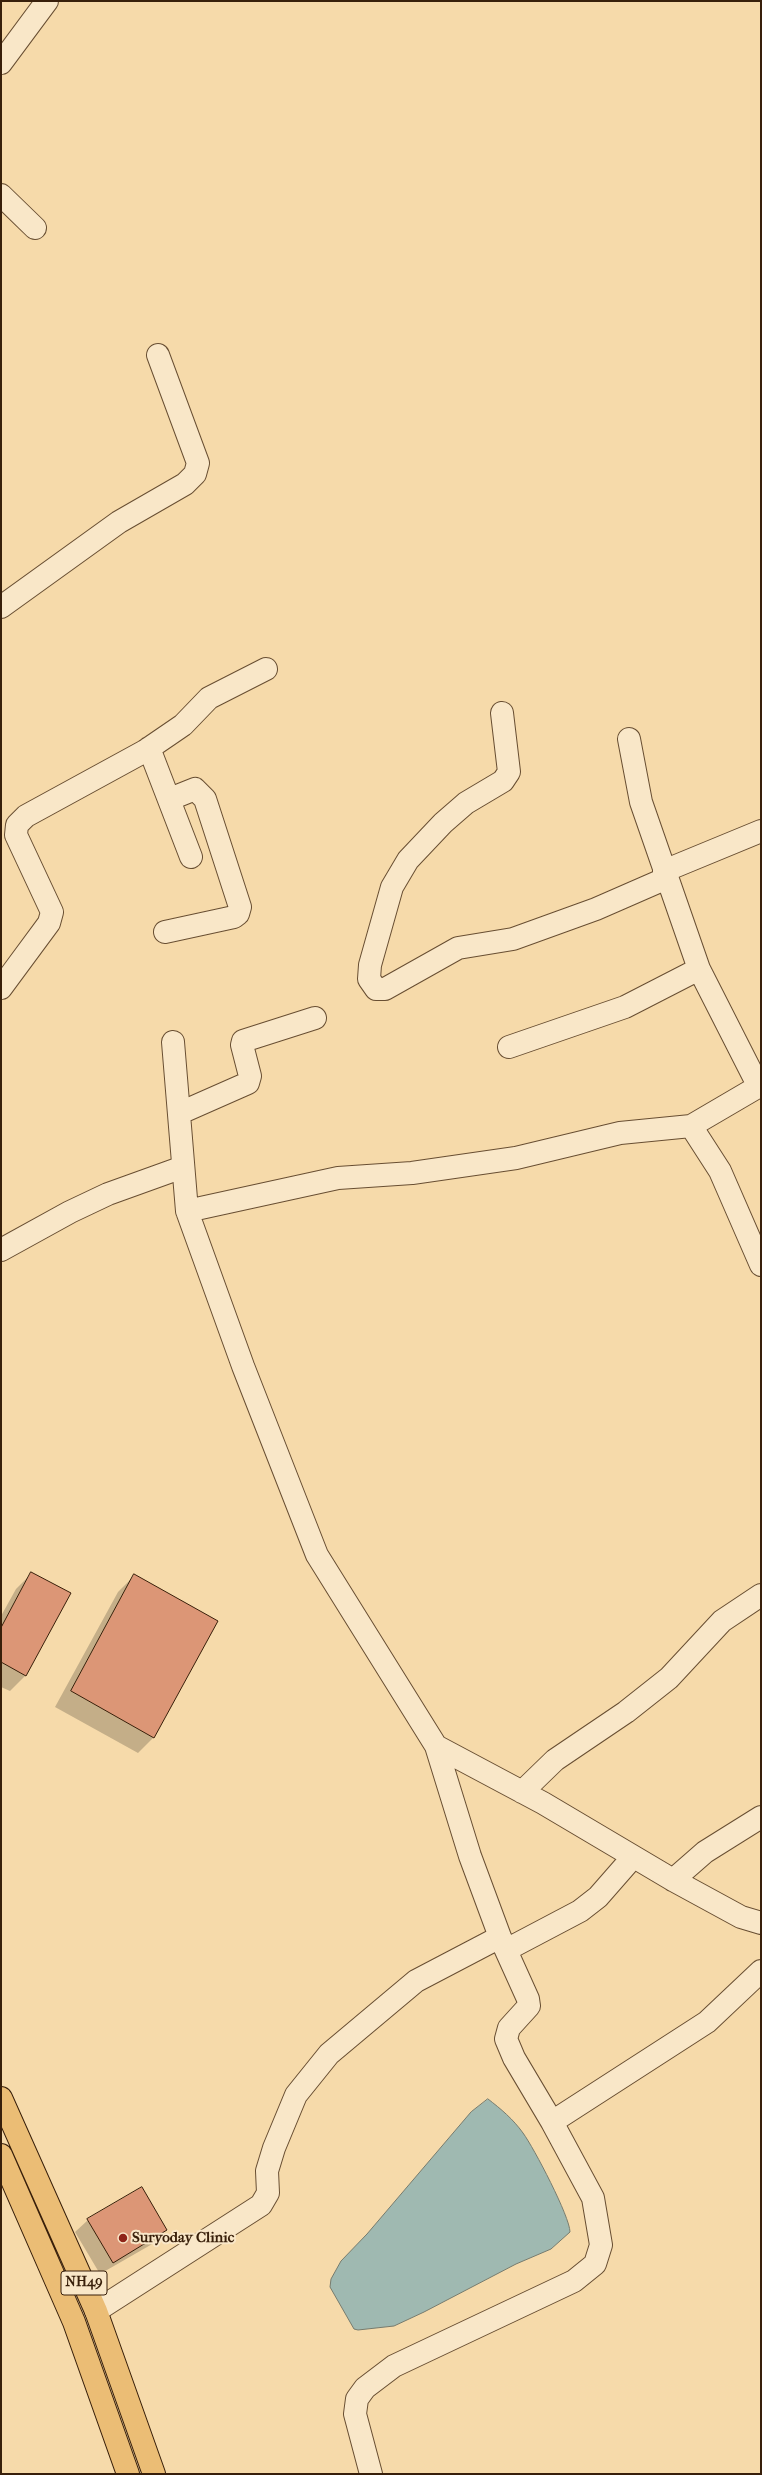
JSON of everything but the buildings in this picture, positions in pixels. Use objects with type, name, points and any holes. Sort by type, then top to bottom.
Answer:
[{"type":"highway","name":"NH49","points":[[1,2098],[96,2311],[154,2474]]},
{"type":"highway","name":"NH49","points":[[1,2155],[74,2322],[128,2474]]},
{"type":"street","points":[[1,63],[47,1]]},
{"type":"street","points":[[1,195],[35,228]]},
{"type":"street","points":[[1,607],[119,522],[185,484],[195,474],[198,463],[158,355]]},
{"type":"street","points":[[1,988],[49,923],[52,912],[16,835],[16,825],[26,816],[149,748],[183,725],[209,698],[266,669]]},
{"type":"street","points":[[502,713],[509,772],[503,781],[466,803],[442,823],[408,860],[392,887],[370,965],[369,979],[376,989],[385,989],[458,948],[513,939],[596,909],[761,831]]},
{"type":"street","points":[[187,1211],[338,1178],[412,1173],[516,1158],[620,1134],[691,1126],[760,1086],[699,969],[641,802],[629,740]]},
{"type":"street","points":[[149,748],[170,799],[191,857]]},
{"type":"street","points":[[165,932],[234,917],[238,914],[240,908],[205,799],[195,789],[170,799]]},
{"type":"street","points":[[509,1047],[626,1007],[699,969]]},
{"type":"street","points":[[180,1113],[248,1082],[250,1076],[242,1044],[243,1041],[315,1018]]},
{"type":"street","points":[[173,1042],[187,1211],[244,1366],[317,1555],[436,1746],[470,1856],[503,1943],[528,1999],[529,2006],[509,2028],[506,2039],[514,2058],[552,2122],[593,2198],[601,2245],[595,2264],[574,2280],[394,2366],[365,2388],[356,2399],[355,2414],[371,2474]]},
{"type":"street","points":[[691,1126],[720,1171],[761,1265]]},
{"type":"street","points":[[1,1250],[70,1212],[108,1194],[183,1167]]},
{"type":"street","points":[[522,1792],[555,1760],[626,1712],[669,1678],[722,1621],[761,1596]]},
{"type":"street","points":[[436,1746],[522,1792],[673,1880],[741,1917],[761,1923]]},
{"type":"street","points":[[673,1880],[705,1852],[761,1817]]},
{"type":"street","points":[[96,2311],[261,2205],[268,2193],[268,2171],[274,2148],[296,2095],[329,2054],[416,1981],[580,1911],[598,1897],[633,1857]]},
{"type":"street","points":[[552,2122],[707,2022],[761,1970]]},
{"type":"water","points":[[488,2099],[511,2119],[528,2141],[558,2198],[570,2232],[551,2249],[516,2264],[394,2326],[358,2330],[354,2329],[330,2287],[331,2279],[341,2261],[367,2234],[471,2112]]},
{"type":"place","name":"Suryoday Clinic","points":[[123,2238]]}]
